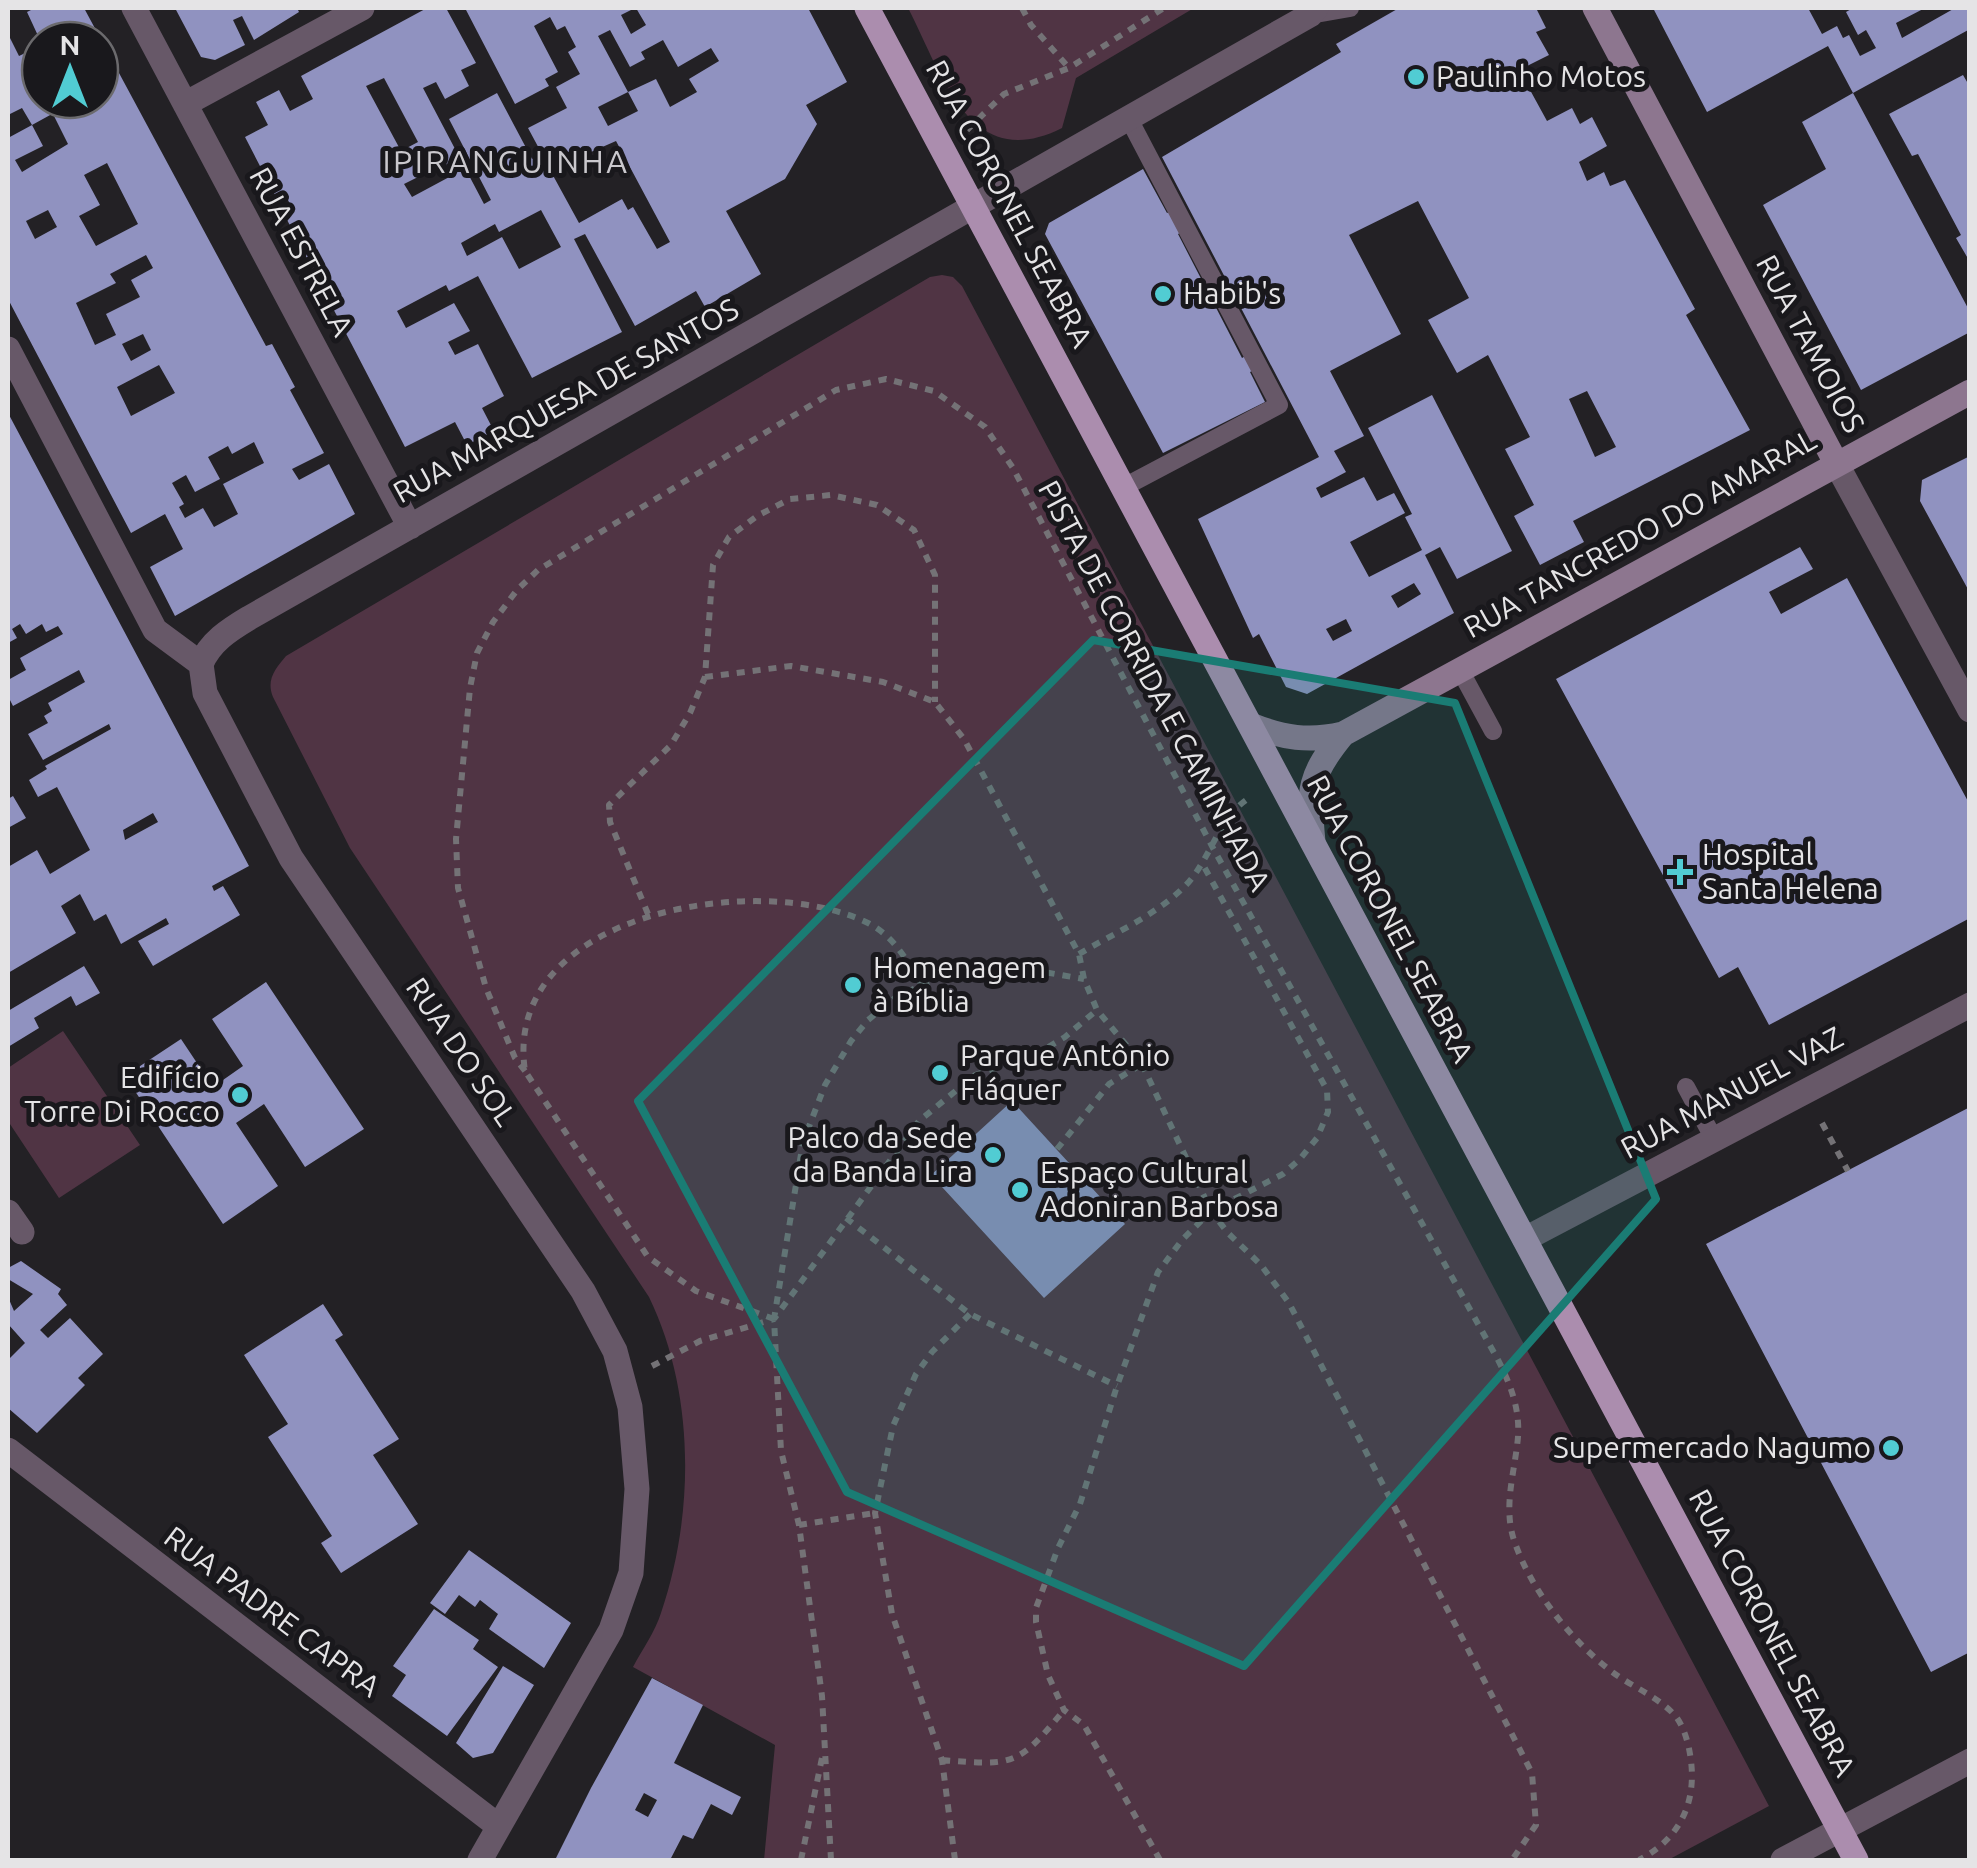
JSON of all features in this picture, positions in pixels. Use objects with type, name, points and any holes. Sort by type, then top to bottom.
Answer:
[{"type":"main road","name":"RUA CORONEL SEABRA","points":[[868,8],[1856,1860]]},
{"type":"street","name":"RUA ESTRELA","points":[[134,8],[410,527]]},
{"type":"street","points":[[186,104],[362,8]]},
{"type":"street","name":"RUA TAMOIOS","points":[[1595,8],[1970,710]]},
{"type":"street","name":"RUA MARQUESA DE SANTOS","points":[[200,664],[224,634],[1313,11]]},
{"type":"street","points":[[8,350],[154,630],[200,664]]},
{"type":"street","name":"RUA TANCREDO DO AMARAL","points":[[1251,726],[1294,739],[1319,740],[1343,734],[1970,392]]},
{"type":"street","name":"RUA DO SOL","points":[[200,664],[205,694],[291,858],[583,1290],[607,1334],[624,1379],[637,1466],[631,1574],[610,1630],[480,1860]]},
{"type":"street","name":"RUA TANCREDO DO AMARAL","points":[[1313,842],[1310,811],[1314,778],[1320,761],[1343,734]]},
{"type":"street","name":"RUA MANUEL VAZ","points":[[1525,1239],[1970,1005]]},
{"type":"street","name":"RUA PADRE CAPRA","points":[[8,1450],[498,1825]]},
{"type":"street","points":[[1783,1860],[1970,1762]]},
{"type":"lane","points":[[1313,11],[1350,8]]},
{"type":"lane","points":[[1124,487],[1279,405],[1129,119]]},
{"type":"lane","points":[[1460,670],[1493,731]]},
{"type":"lane","points":[[1686,1087],[1714,1140]]},
{"type":"path","points":[[1022,8],[1031,25],[1069,68]]},
{"type":"path","points":[[942,148],[974,125],[989,105],[1004,94],[1069,68],[1164,8]]},
{"type":"path","name":"PISTA DE CORRIDA E CAMINHADA","points":[[774,1319],[696,1290],[648,1257],[514,1058],[486,988],[458,888],[456,839],[470,688],[477,652],[493,622],[538,570],[836,390],[886,378],[934,391],[985,427],[1013,468],[1213,848],[1510,1382],[1516,1402],[1518,1436],[1510,1496],[1514,1542],[1560,1622],[1583,1648],[1678,1718],[1687,1740],[1692,1768],[1691,1798],[1684,1820],[1655,1852],[1639,1860]]},
{"type":"path","points":[[648,914],[610,822],[608,805],[671,745],[690,713],[704,677],[713,566],[729,537],[757,516],[790,499],[831,495],[877,505],[914,530],[935,575],[935,702]]},
{"type":"path","points":[[704,677],[791,666],[883,682],[935,702],[964,739],[1079,954],[1098,1010],[1142,1064],[1210,1211],[1261,1265],[1290,1303],[1532,1773],[1536,1825],[1512,1860]]},
{"type":"path","points":[[1079,954],[1164,904],[1186,885],[1237,805],[1280,781]]},
{"type":"path","points":[[1160,1860],[1084,1725],[1064,1710],[1048,1676],[1036,1608],[1058,1548],[1080,1504],[1158,1272],[1210,1211],[1283,1174],[1317,1138],[1328,1112],[1327,1090],[1202,863]]},
{"type":"path","points":[[525,1071],[522,1048],[533,1006],[546,983],[598,938],[648,914],[733,901],[784,900],[824,908],[868,924],[895,942],[922,985]]},
{"type":"path","points":[[831,1860],[826,1742],[799,1525],[781,1451],[774,1319],[802,1142],[825,1085],[850,1041],[896,997],[945,975],[980,970],[1027,969],[1084,978]]},
{"type":"path","points":[[624,1379],[700,1341],[774,1319],[919,1121],[976,1075],[1035,1054],[1065,1038],[1098,1010]]},
{"type":"path","points":[[1057,1149],[1109,1084],[1142,1064]]},
{"type":"path","points":[[1805,1091],[1848,1171]]},
{"type":"path","points":[[846,1218],[970,1314],[1117,1386]]},
{"type":"path","points":[[954,1860],[942,1760],[892,1614],[875,1513],[893,1426],[916,1374],[970,1314]]},
{"type":"path","points":[[799,1525],[875,1513]]},
{"type":"path","points":[[942,1760],[1002,1763],[1018,1757],[1031,1750],[1064,1710]]},
{"type":"path","points":[[801,1860],[826,1742]]},
{"type":"highlighted area","points":[[1093,640],[1455,703],[1656,1199],[1244,1666],[847,1492],[638,1101]]},
{"type":"shaded area","points":[[908,8],[1194,8],[1076,78],[1062,128],[1030,139],[1003,138],[981,128],[963,110],[947,87]]},
{"type":"shaded area","name":"Parque Antônio Fláquer","points":[[930,277],[953,277],[962,286],[1769,1806],[1668,1860],[764,1860],[775,1745],[633,1667],[661,1613],[680,1535],[684,1494],[682,1412],[664,1334],[649,1297],[350,848],[273,697],[271,680],[286,656]]},
{"type":"shaded area","points":[[63,1031],[140,1145],[59,1198],[8,1121],[8,1068]]},
{"type":"building","points":[[35,8],[84,8],[90,20],[31,20],[27,12]]},
{"type":"building","points":[[175,8],[297,8],[299,12],[254,40],[242,16],[233,20],[245,45],[215,60],[201,57]]},
{"type":"building","points":[[427,8],[446,8],[476,63],[461,70],[469,86],[445,99],[436,82],[423,88],[484,204],[491,200],[449,119],[497,93],[532,159],[542,154],[528,128],[567,108],[556,87],[580,74],[568,52],[576,47],[565,26],[557,30],[550,17],[534,26],[558,72],[545,79],[549,86],[515,104],[465,8],[635,8],[621,15],[631,34],[646,25],[636,8],[808,8],[847,82],[806,105],[817,124],[785,179],[726,211],[761,274],[705,307],[696,291],[635,326],[585,234],[574,239],[622,332],[532,378],[478,276],[449,291],[446,285],[397,311],[406,328],[454,303],[470,331],[448,342],[455,355],[478,344],[504,396],[482,408],[494,431],[467,445],[455,422],[405,447],[284,214],[293,210],[284,192],[275,195],[245,137],[268,125],[256,102],[279,90],[290,111],[313,99],[301,76]],"holes":[[[610,30],[630,67],[645,59],[641,52],[663,40],[678,67],[711,48],[719,61],[689,79],[697,92],[670,107],[656,79],[628,92],[598,36]],[[384,78],[418,142],[401,151],[366,86]],[[628,92],[638,111],[608,126],[598,107]],[[616,141],[670,242],[657,249],[633,207],[628,210],[622,199],[579,223],[550,170]],[[446,163],[453,175],[412,197],[404,184]],[[541,210],[561,247],[519,269],[502,237],[467,256],[461,243],[495,224],[499,232]]]},
{"type":"building","points":[[1399,8],[1536,8],[1546,28],[1536,32],[1549,55],[1519,70],[1547,121],[1572,108],[1580,124],[1592,117],[1607,146],[1579,162],[1587,181],[1604,172],[1610,186],[1625,180],[1695,309],[1686,315],[1750,430],[1573,521],[1584,542],[1540,565],[1514,516],[1534,505],[1505,449],[1530,437],[1488,355],[1457,373],[1428,320],[1469,298],[1418,201],[1349,235],[1401,334],[1330,371],[1364,436],[1334,451],[1346,472],[1316,488],[1321,498],[1364,477],[1377,501],[1394,493],[1405,513],[1350,542],[1369,577],[1422,550],[1405,517],[1412,514],[1368,428],[1432,395],[1512,551],[1457,579],[1440,547],[1425,555],[1454,613],[1307,694],[1286,687],[1259,634],[1253,638],[1198,519],[1319,457],[1162,157],[1341,52],[1336,44]],"holes":[[[1587,391],[1616,447],[1595,457],[1569,399]],[[1414,583],[1421,594],[1398,608],[1391,596]],[[1346,619],[1352,631],[1333,641],[1326,629]]]},
{"type":"building","points":[[1653,8],[1808,8],[1822,34],[1837,26],[1843,38],[1849,35],[1860,56],[1876,48],[1866,30],[1858,35],[1846,12],[1853,8],[1925,8],[1896,23],[1902,38],[1955,8],[1970,8],[1970,29],[1853,93],[1828,46],[1707,112]]},
{"type":"building","points":[[8,34],[20,56],[20,109],[8,115]]},
{"type":"building","points":[[120,75],[266,346],[272,344],[295,387],[290,390],[324,453],[292,469],[299,480],[329,464],[355,514],[175,616],[150,567],[183,549],[165,514],[131,533],[8,299],[8,138],[32,125],[43,146],[15,160],[22,172],[68,144],[56,120],[120,120]],"holes":[[[107,163],[138,224],[96,246],[79,216],[100,205],[84,175]],[[48,210],[57,227],[35,239],[26,221]],[[146,255],[153,268],[131,280],[140,297],[106,314],[116,335],[95,345],[76,303],[116,283],[110,274]],[[143,334],[151,350],[131,361],[122,344]],[[159,365],[175,393],[131,416],[117,387]],[[254,442],[264,463],[223,484],[238,514],[214,527],[203,508],[185,518],[179,507],[184,504],[172,483],[186,475],[195,492],[220,479],[208,457],[228,446],[232,454]]]},
{"type":"building","points":[[1963,75],[1970,87],[1970,262],[1956,238],[1961,235],[1918,154],[1912,156],[1889,114]]},
{"type":"building","points":[[1853,93],[1970,312],[1970,332],[1861,390],[1763,205],[1826,169],[1802,122]]},
{"type":"building","points":[[1143,169],[1167,213],[1176,208],[1187,229],[1178,234],[1242,358],[1252,352],[1260,367],[1250,372],[1265,402],[1163,453],[1045,234],[1049,223]]},
{"type":"building","points":[[8,413],[249,866],[212,886],[214,891],[223,886],[240,915],[153,966],[138,941],[169,924],[166,918],[121,944],[106,914],[94,921],[80,894],[61,906],[76,933],[8,973],[8,867],[37,850],[50,874],[90,850],[57,787],[38,797],[29,780],[47,769],[45,766],[111,729],[109,724],[43,760],[28,734],[48,723],[44,716],[52,711],[48,703],[85,682],[79,670],[13,706],[8,696],[8,680],[26,670],[20,658],[63,634],[58,626],[46,632],[42,624],[26,634],[20,624],[12,629],[17,638],[8,643]],"holes":[[[153,813],[158,822],[125,840],[123,830]]]},
{"type":"building","points":[[1970,456],[1970,593],[1920,501],[1922,480]]},
{"type":"building","points":[[1800,547],[1813,569],[1769,592],[1781,614],[1847,578],[1970,805],[1970,918],[1769,1025],[1738,967],[1719,978],[1556,679]]},
{"type":"building","points":[[13,796],[26,818],[8,828],[8,799]]},
{"type":"building","points":[[84,966],[100,993],[76,1006],[71,996],[34,1018],[39,1028],[8,1047],[8,1011]]},
{"type":"building","name":"Edifício Torre Di Rocco","points":[[266,982],[364,1129],[305,1167],[264,1104],[236,1123],[278,1186],[223,1224],[125,1076],[181,1039],[213,1087],[243,1066],[212,1019]]},
{"type":"building","name":"Espaço Cultural Adoniran Barbosa","points":[[1012,1101],[1125,1224],[1044,1298],[931,1175]]},
{"type":"building","name":"Supermercado Nagumo","points":[[1970,1107],[1970,1652],[1931,1672],[1706,1244]]},
{"type":"building","points":[[21,1261],[61,1289],[58,1294],[67,1305],[40,1330],[48,1338],[70,1318],[103,1354],[78,1378],[85,1385],[37,1433],[8,1408],[8,1360],[25,1343],[8,1324],[8,1297],[14,1311],[33,1294],[8,1279],[8,1268]]},
{"type":"building","points":[[323,1304],[343,1335],[335,1340],[399,1439],[373,1455],[418,1524],[341,1573],[321,1543],[332,1536],[268,1437],[288,1424],[244,1355]]},
{"type":"building","points":[[469,1550],[571,1623],[544,1668],[489,1629],[498,1614],[480,1600],[475,1607],[459,1595],[445,1614],[430,1603]]},
{"type":"building","points":[[434,1609],[479,1640],[473,1649],[498,1667],[447,1736],[392,1696],[406,1675],[393,1666]]},
{"type":"building","points":[[503,1666],[534,1685],[493,1753],[473,1758],[456,1743]]},
{"type":"building","points":[[652,1678],[703,1705],[674,1763],[741,1797],[732,1815],[711,1804],[693,1839],[683,1835],[670,1860],[555,1860]],"holes":[[[644,1793],[657,1800],[648,1817],[635,1810]]]},
{"type":"place","name":"Paulinho Motos","points":[[1416,77]]},
{"type":"place","name":"Habib's","points":[[1163,294]]},
{"type":"place","name":"Hospital Santa Helena","points":[[1680,872]]},
{"type":"place","name":"Homenagem à Bíblia","points":[[853,985]]},
{"type":"place","name":"Parque Antônio Fláquer","points":[[940,1073]]},
{"type":"place","name":"Edifício Torre Di Rocco","points":[[240,1095]]},
{"type":"place","name":"Palco da Sede da Banda Lira","points":[[993,1155]]},
{"type":"place","name":"Espaço Cultural Adoniran Barbosa","points":[[1020,1190]]},
{"type":"place","name":"Supermercado Nagumo","points":[[1891,1448]]},
{"type":"district","name":"IPIRANGUINHA","points":[[506,162]]}]
